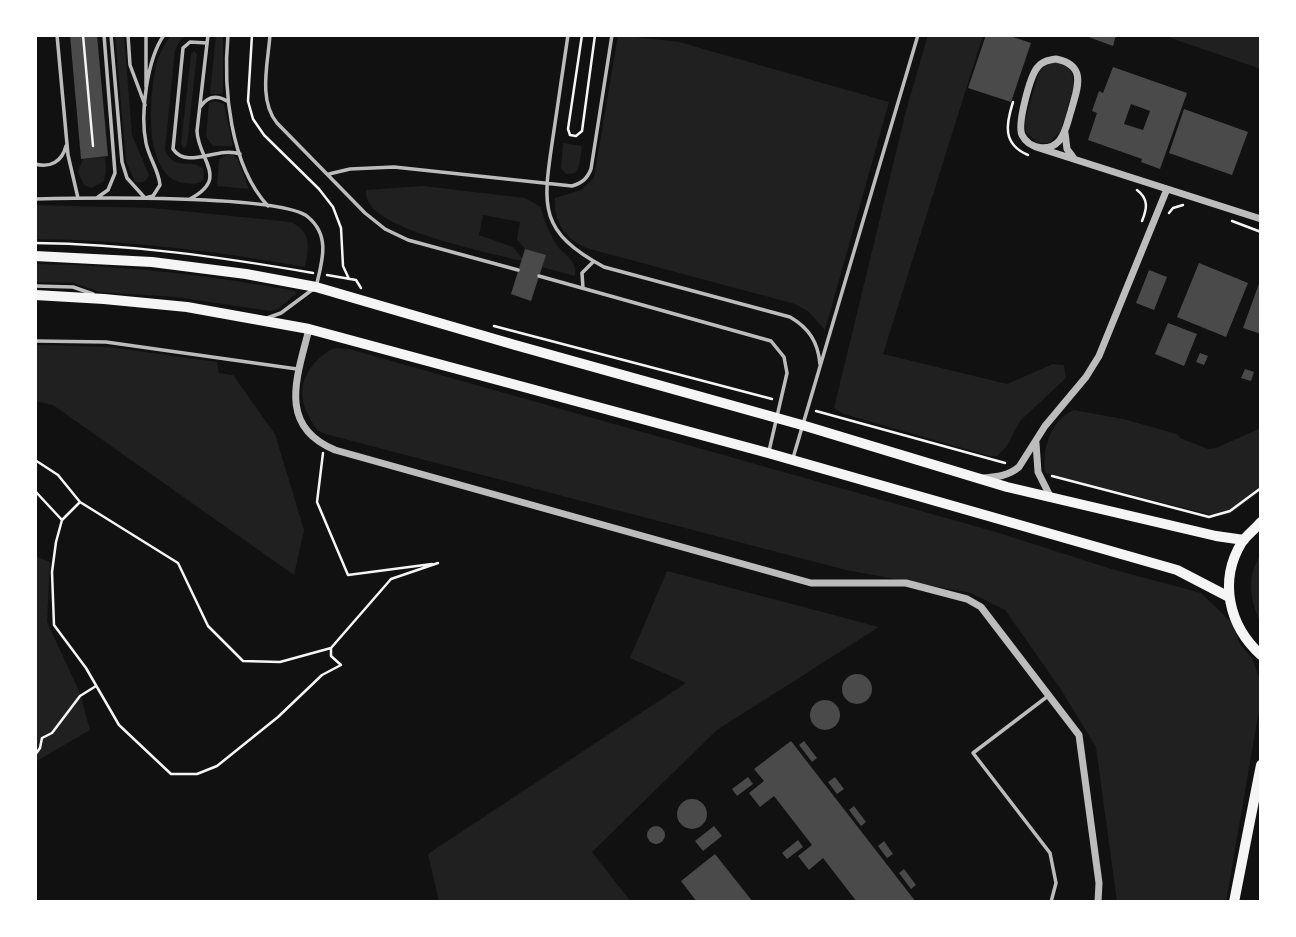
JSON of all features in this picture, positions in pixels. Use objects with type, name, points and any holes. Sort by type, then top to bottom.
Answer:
[{"type":"main road","points":[[35,256],[152,262],[234,272],[316,287],[1051,498],[1244,540]]},
{"type":"main road","points":[[35,295],[187,307],[309,329],[768,453],[1177,570],[1229,597]]},
{"type":"main road","points":[[1261,522],[1244,540],[1235,555],[1229,581],[1229,597],[1238,628],[1261,655]]},
{"type":"main road","points":[[1234,902],[1261,765]]},
{"type":"street","points":[[1036,147],[1053,145],[1061,139],[1065,130],[1078,80],[1070,64],[1063,60],[1049,60],[1041,64],[1034,74],[1020,121],[1022,134],[1036,147],[1261,219]]},
{"type":"street","points":[[1065,130],[1065,143],[1073,157]]},
{"type":"street","points":[[981,478],[1012,473],[1023,463],[1045,426],[1086,377],[1099,356],[1167,189]]},
{"type":"street","points":[[309,329],[295,389],[296,405],[300,421],[308,434],[324,446],[811,583],[906,583],[967,599],[981,607],[1075,728],[1081,742],[1097,901]]},
{"type":"street","points":[[1036,442],[1038,472],[1051,498]]},
{"type":"lane","points":[[57,35],[66,141],[78,198]]},
{"type":"lane","points":[[92,198],[108,190],[115,173],[104,35]]},
{"type":"lane","points":[[111,35],[122,162],[127,178],[145,198]]},
{"type":"lane","points":[[128,35],[130,65],[146,107]]},
{"type":"lane","points":[[146,35],[146,107]]},
{"type":"lane","points":[[145,198],[156,193],[160,185],[146,143],[144,123],[153,57],[164,35]]},
{"type":"lane","points":[[188,200],[208,184],[211,168],[197,138],[208,35]]},
{"type":"lane","points":[[228,35],[226,65],[229,103],[240,154],[252,185],[268,206]]},
{"type":"lane","points":[[270,35],[267,78],[270,112],[277,123],[375,221],[396,235],[518,270]]},
{"type":"lane","points":[[568,35],[545,196],[553,223],[569,246],[604,267],[790,317],[800,323],[815,341],[820,364]]},
{"type":"lane","points":[[329,174],[361,168],[394,167],[546,181],[572,186],[578,184],[588,175],[612,35]]},
{"type":"lane","points":[[792,460],[918,35]]},
{"type":"lane","points":[[207,43],[190,42],[183,48],[172,145],[178,155],[205,158],[226,150],[240,154]]},
{"type":"lane","points":[[200,107],[206,100],[215,97],[229,103]]},
{"type":"lane","points":[[35,164],[43,166],[55,163],[64,153],[66,141]]},
{"type":"lane","points":[[35,199],[145,198],[295,209],[309,217],[318,229],[324,252],[316,287],[281,313],[261,319]]},
{"type":"lane","points":[[583,288],[582,273],[593,262]]},
{"type":"lane","points":[[539,276],[771,341],[781,351],[787,365],[787,373],[768,453]]},
{"type":"lane","points":[[35,286],[73,287],[104,299]]},
{"type":"lane","points":[[35,341],[106,342],[299,369]]},
{"type":"lane","points":[[1050,695],[973,753],[1050,853],[1056,883],[1051,902]]},
{"type":"path","points":[[83,35],[93,146]]},
{"type":"path","points":[[252,35],[248,101],[253,119],[264,135],[319,189],[333,207],[341,228],[343,266],[349,279]]},
{"type":"path","points":[[582,35],[568,129],[570,135],[576,136],[582,131],[596,35]]},
{"type":"path","points":[[1016,95],[1007,119],[1008,135],[1012,144],[1020,151],[1038,158]]},
{"type":"path","points":[[1126,187],[1138,191],[1146,200],[1147,209],[1142,221]]},
{"type":"path","points":[[35,460],[58,475],[80,502],[178,563],[208,626],[243,661],[280,662],[331,648],[391,579],[438,563],[348,575],[317,502],[324,446]]},
{"type":"path","points":[[1004,463],[1011,461]]},
{"type":"path","points":[[35,491],[62,520]]},
{"type":"path","points":[[80,502],[62,520],[52,572],[54,625],[86,668],[118,725],[172,774],[197,774],[217,766],[278,717],[322,676],[341,665],[331,656],[331,648]]},
{"type":"path","points":[[35,755],[42,738],[52,733],[80,696],[96,686]]},
{"type":"shaded area","points":[[115,35],[124,35],[132,135],[149,175],[142,182],[135,182],[126,161]]},
{"type":"shaded area","points":[[171,35],[188,35],[181,39],[175,50],[165,150],[177,163],[203,168],[204,179],[195,184],[171,178],[161,166],[155,150],[152,90],[158,59]]},
{"type":"shaded area","points":[[216,35],[223,35],[223,94],[210,94]]},
{"type":"shaded area","points":[[618,35],[679,42],[889,102],[825,330],[808,311],[795,304],[586,248],[566,234],[556,215],[555,198],[581,190],[594,178]]},
{"type":"shaded area","points":[[928,35],[983,35],[883,354],[1007,384],[1053,364],[1064,365],[1066,378],[1021,420],[1006,447],[997,456],[844,414],[834,408],[907,107]]},
{"type":"shaded area","points":[[1162,35],[1261,35],[1261,69]]},
{"type":"shaded area","points":[[194,51],[197,54],[187,145],[184,148],[181,144],[191,54]]},
{"type":"shaded area","points":[[1050,62],[1062,63],[1071,69],[1074,85],[1061,131],[1049,143],[1038,143],[1026,132],[1025,121],[1038,75]]},
{"type":"shaded area","points":[[215,101],[224,104],[233,146],[213,146],[206,137],[209,103]]},
{"type":"shaded area","points":[[563,143],[582,146],[579,166],[575,173],[566,174],[561,168]]},
{"type":"shaded area","points":[[230,153],[237,158],[249,189],[217,186],[219,159]]},
{"type":"shaded area","points":[[105,157],[104,181],[92,188],[84,185],[78,172],[83,159]]},
{"type":"shaded area","points":[[423,186],[525,198],[541,207],[553,240],[574,266],[575,276],[542,267],[545,255],[525,249],[517,239],[520,222],[483,215],[479,235],[513,247],[522,258],[521,261],[414,231],[377,212],[366,196],[366,190]]},
{"type":"shaded area","points":[[35,205],[152,208],[291,222],[306,236],[308,247],[305,267],[171,247],[35,239]]},
{"type":"shaded area","points":[[35,264],[165,272],[263,285],[295,291],[296,294],[278,309],[270,311],[176,297],[100,292],[74,283],[35,282]]},
{"type":"shaded area","points":[[35,345],[109,347],[217,362],[219,373],[233,375],[275,434],[304,530],[294,575],[53,405],[35,401]]},
{"type":"shaded area","points":[[334,348],[349,349],[1201,593],[1232,623],[1240,644],[1252,658],[1261,683],[1261,698],[1226,902],[1117,902],[1096,747],[1060,688],[1005,610],[971,593],[846,570],[323,433],[317,430],[304,406],[303,386],[317,360]]},
{"type":"shaded area","points":[[1074,410],[1123,419],[1177,434],[1180,438],[1208,449],[1261,428],[1261,491],[1230,514],[1216,516],[1045,473],[1049,436],[1059,421]]},
{"type":"shaded area","points":[[1261,554],[1261,624],[1251,589],[1253,571]]},
{"type":"shaded area","points":[[35,556],[50,562],[47,622],[80,693],[90,730],[35,762]]},
{"type":"shaded area","points":[[667,571],[879,627],[717,730],[592,852],[631,902],[439,902],[428,854],[686,683],[630,658]]},
{"type":"building","points":[[70,35],[97,35],[108,156],[81,159]]},
{"type":"building","points":[[986,35],[1007,35],[1031,43],[1011,102],[968,88]]},
{"type":"building","points":[[1083,35],[1116,35],[1113,46]]},
{"type":"building","points":[[1113,67],[1187,93],[1160,169],[1141,162],[1142,159],[1088,140],[1097,113],[1092,111],[1099,91],[1103,93]],"holes":[[[1131,104],[1150,111],[1143,130],[1124,124]]]},
{"type":"building","points":[[1184,109],[1248,132],[1232,175],[1169,153]]},
{"type":"building","points":[[525,249],[546,255],[531,301],[511,294]]},
{"type":"building","points":[[1199,263],[1248,283],[1226,337],[1177,317]]},
{"type":"building","points":[[1149,270],[1167,277],[1154,310],[1136,303]]},
{"type":"building","points":[[1261,278],[1261,334],[1243,328]]},
{"type":"building","points":[[1168,323],[1197,334],[1184,366],[1155,354]]},
{"type":"building","points":[[1200,353],[1208,356],[1204,365],[1196,362]]},
{"type":"building","points":[[1245,369],[1254,372],[1251,381],[1241,378]]},
{"type":"building","points":[[857,674],[868,678],[872,689],[868,700],[857,704],[846,700],[842,689],[846,678]]},
{"type":"building","points":[[825,700],[831,701],[839,709],[839,721],[831,729],[825,730],[819,729],[811,721],[810,715],[811,709],[819,701]]},
{"type":"building","points":[[791,741],[916,902],[857,902],[823,858],[809,870],[798,856],[812,845],[774,796],[760,807],[749,793],[764,781],[754,769]]},
{"type":"building","points":[[804,741],[817,758],[812,762],[799,745]]},
{"type":"building","points":[[748,777],[753,784],[737,796],[732,789]]},
{"type":"building","points":[[835,777],[844,789],[837,794],[828,782]]},
{"type":"building","points":[[692,799],[698,800],[706,808],[706,820],[698,828],[692,829],[686,828],[678,820],[677,814],[678,808],[686,800]]},
{"type":"building","points":[[854,806],[866,822],[861,826],[849,810]]},
{"type":"building","points":[[656,826],[664,831],[665,835],[660,843],[656,844],[648,839],[647,835],[652,827]]},
{"type":"building","points":[[714,826],[722,836],[703,851],[695,841]]},
{"type":"building","points":[[798,840],[803,847],[787,859],[782,853]]},
{"type":"building","points":[[884,841],[893,854],[887,858],[878,846]]},
{"type":"building","points":[[715,854],[753,902],[697,902],[681,881]]},
{"type":"building","points":[[904,869],[916,885],[911,889],[899,873]]}]
